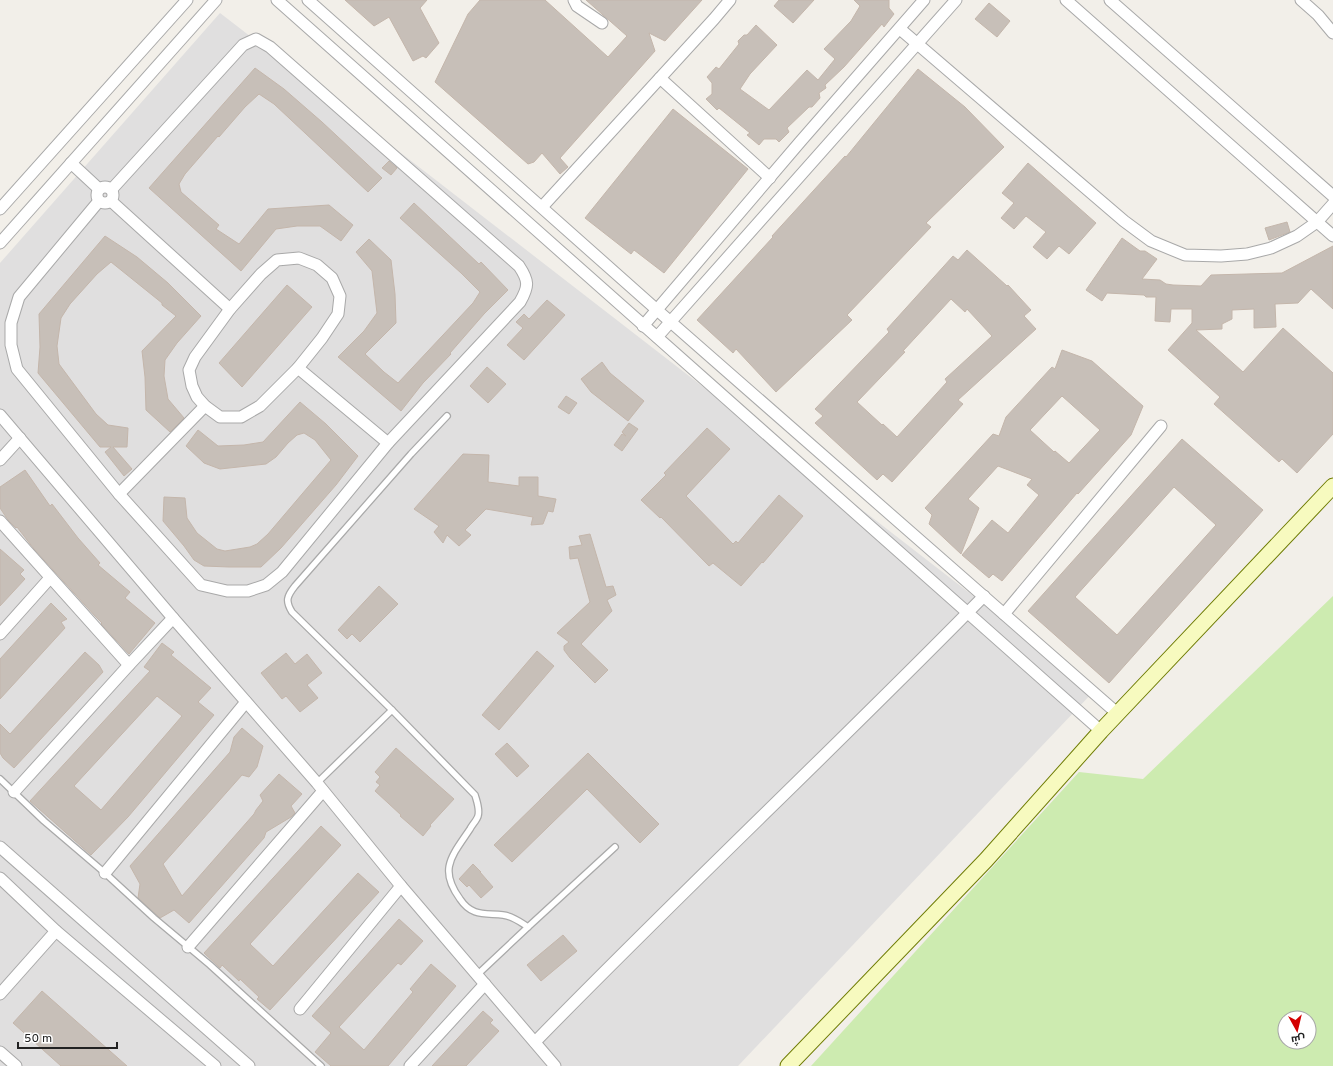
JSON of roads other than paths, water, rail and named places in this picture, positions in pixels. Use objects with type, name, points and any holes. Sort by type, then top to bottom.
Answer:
[{"type":"street","points":[[0,209],[186,0]]},
{"type":"street","points":[[0,243],[216,0]]},
{"type":"street","points":[[277,0],[1101,731]]},
{"type":"street","points":[[308,0],[657,310],[1118,714]]},
{"type":"street","points":[[574,0],[577,6],[602,23]]},
{"type":"street","points":[[542,207],[730,0]]},
{"type":"street","points":[[643,326],[924,0]]},
{"type":"street","points":[[657,337],[956,0]]},
{"type":"street","points":[[1066,0],[1333,236]]},
{"type":"street","points":[[1110,0],[1333,196]]},
{"type":"street","points":[[1301,0],[1318,15],[1333,33]]},
{"type":"street","points":[[900,29],[1124,221],[1152,241],[1185,255],[1222,256],[1247,254],[1271,248],[1297,236],[1317,222],[1333,204]]},
{"type":"street","points":[[99,201],[19,297],[11,323],[11,345],[16,369],[118,494],[201,585],[227,591],[248,591],[266,585],[282,572],[388,443],[520,302],[528,284],[525,275],[519,266],[270,47],[256,39],[243,45],[112,189]]},
{"type":"street","points":[[660,78],[770,178]]},
{"type":"street","points":[[71,163],[99,189]]},
{"type":"street","points":[[99,189],[107,186],[112,189],[114,194],[111,201]]},
{"type":"street","points":[[99,189],[97,196],[99,201]]},
{"type":"street","points":[[99,201],[104,203],[111,201]]},
{"type":"street","points":[[111,201],[230,309]]},
{"type":"street","points":[[299,258],[317,265],[332,278],[340,296],[338,314],[322,338],[298,368],[260,406],[241,416],[220,417],[205,406],[197,397],[192,386],[189,370],[195,357],[230,309],[261,274],[277,260],[299,258]]},
{"type":"street","points":[[298,368],[388,443]]},
{"type":"street","points":[[118,494],[205,406]]},
{"type":"street","points":[[0,415],[173,618],[320,787],[555,1066]]},
{"type":"street","points":[[1004,614],[1161,426]]},
{"type":"street","points":[[0,460],[20,438]]},
{"type":"street","points":[[788,1066],[986,860],[1101,731],[1333,486]]},
{"type":"street","points":[[0,521],[129,665]]},
{"type":"street","points":[[0,634],[50,578]]},
{"type":"street","points":[[535,1042],[617,958],[902,679],[984,596]]},
{"type":"street","points":[[14,792],[173,618]]},
{"type":"street","points":[[105,873],[246,702]]},
{"type":"street","points":[[188,947],[320,787]]},
{"type":"street","points":[[0,847],[249,1066]]},
{"type":"street","points":[[0,878],[56,931],[215,1066]]},
{"type":"street","points":[[300,1009],[402,886]]},
{"type":"street","points":[[0,994],[56,931]]},
{"type":"street","points":[[410,1066],[485,984]]},
{"type":"street","points":[[0,1052],[16,1066]]},
{"type":"lane","points":[[447,416],[411,454],[295,586],[289,594],[287,601],[292,612],[392,710],[475,796],[479,806],[478,816],[452,857],[448,873],[451,886],[461,901],[471,911],[485,915],[504,915],[515,919],[528,927]]},
{"type":"lane","points":[[320,787],[392,710]]},
{"type":"lane","points":[[0,779],[44,821],[105,873],[321,1066]]},
{"type":"lane","points":[[477,975],[615,847]]}]
